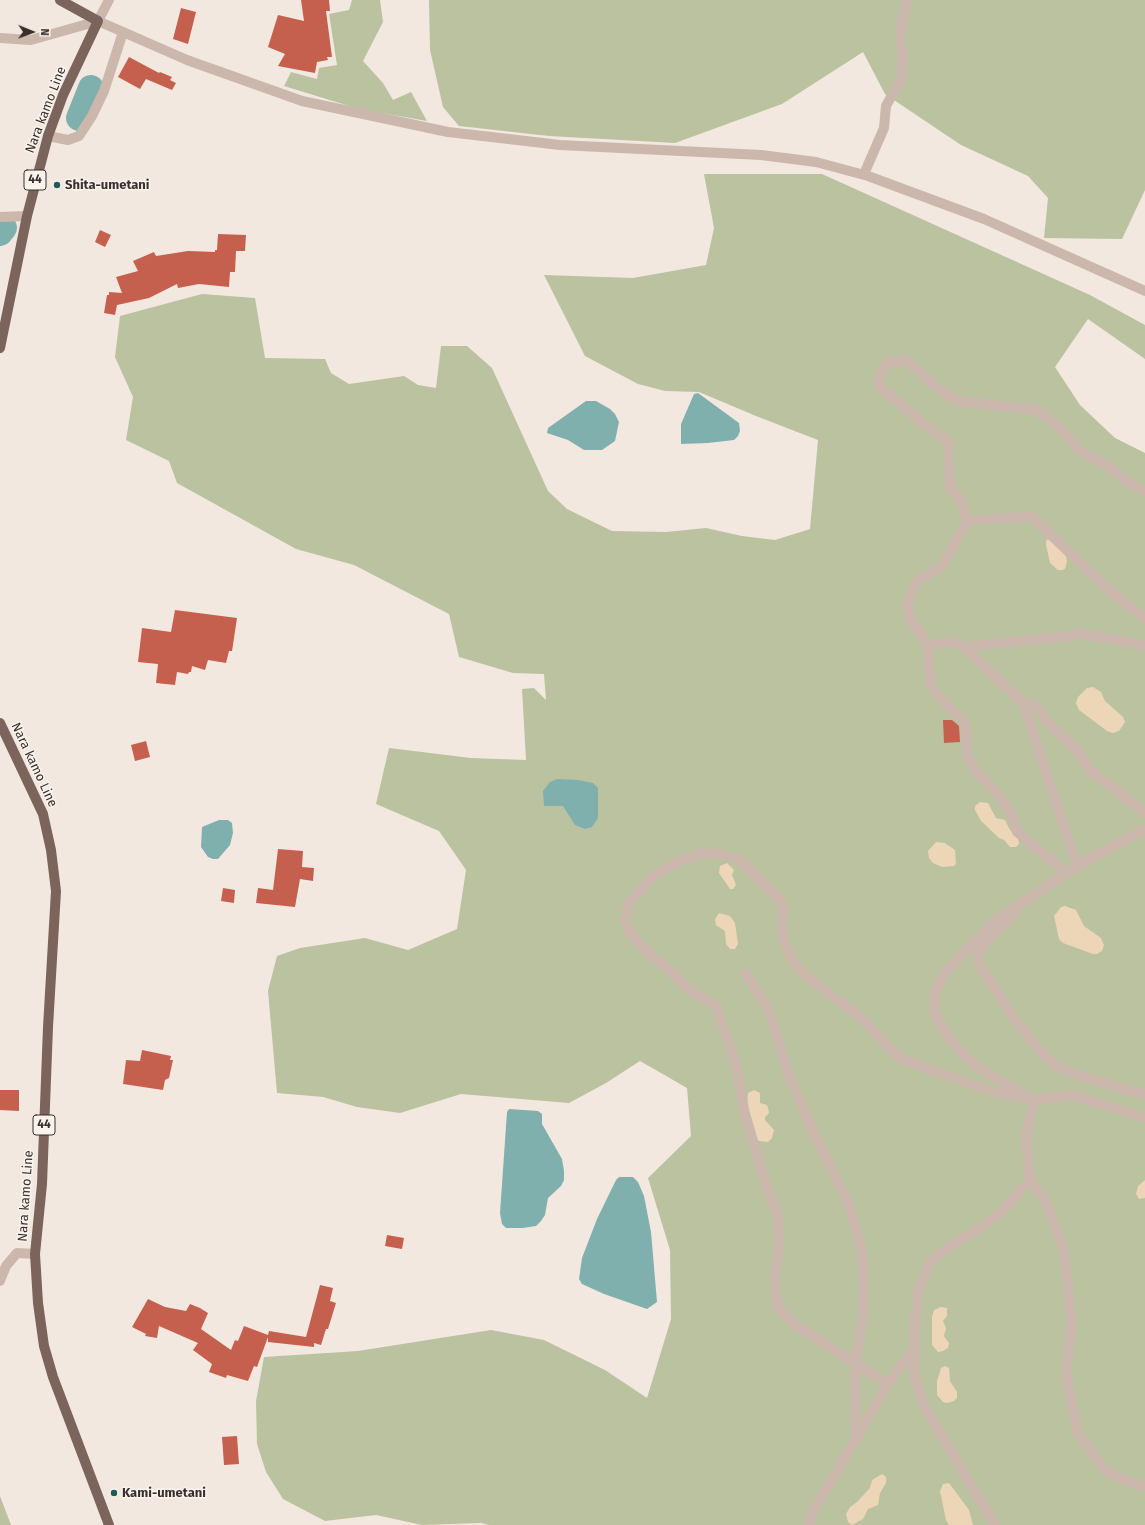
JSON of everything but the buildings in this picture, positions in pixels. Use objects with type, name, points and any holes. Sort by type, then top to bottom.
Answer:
[{"type":"main road","points":[[60,0],[98,21]]},
{"type":"main road","name":"Nara kamo Line","points":[[0,348],[27,216],[48,136],[63,95],[98,21]]},
{"type":"main road","name":"Nara kamo Line","points":[[0,723],[44,814],[51,850],[56,891],[48,1027],[42,1184],[35,1254],[38,1303],[44,1346],[53,1377],[109,1525]]},
{"type":"street","points":[[98,21],[109,0]]},
{"type":"street","points":[[864,174],[884,128],[886,106],[901,79],[903,65],[900,32],[907,0]]},
{"type":"street","points":[[0,38],[31,40],[98,21],[187,60],[302,101],[448,132],[560,144],[761,155],[816,162],[864,174],[984,219],[1145,291]]},
{"type":"street","points":[[48,136],[68,140],[79,136],[92,116],[104,91],[123,32]]},
{"type":"street","points":[[0,217],[27,216]]},
{"type":"street","points":[[1067,873],[1017,832],[1011,813],[994,789],[977,773],[968,758],[965,723],[941,699],[930,684],[928,645],[909,617],[908,600],[917,581],[942,566],[967,521],[963,504],[950,486],[948,441],[925,425],[878,385],[880,374],[887,363],[906,360],[936,387],[957,401],[1037,410],[1060,428],[1078,449],[1111,468],[1129,483],[1145,492]]},
{"type":"street","points":[[967,521],[1031,516],[1109,590],[1145,618]]},
{"type":"street","points":[[964,647],[1069,636],[1077,633],[1145,644]]},
{"type":"street","points":[[928,645],[954,642],[964,647],[1023,703],[1077,866]]},
{"type":"street","points":[[1023,703],[1033,704],[1040,711],[1047,722],[1077,750],[1090,770],[1145,813]]},
{"type":"street","points":[[1034,1100],[980,1069],[961,1052],[946,1034],[934,1012],[935,992],[943,975],[992,923],[1077,866],[1145,829]]},
{"type":"street","points":[[888,1384],[794,1324],[777,1306],[775,1276],[778,1249],[778,1215],[765,1183],[744,1110],[737,1068],[716,1006],[690,990],[647,952],[631,934],[625,920],[628,904],[653,876],[679,861],[702,853],[720,854],[739,859],[780,900],[784,908],[782,924],[784,938],[790,956],[803,974],[863,1019],[892,1051],[904,1060],[991,1091],[1034,1100],[1072,1095],[1145,1118]]},
{"type":"street","points":[[1032,896],[978,951],[979,964],[1013,1017],[1040,1051],[1055,1065],[1075,1074],[1145,1095]]},
{"type":"street","points":[[746,974],[768,1008],[788,1072],[814,1134],[849,1205],[862,1252],[864,1280],[863,1315],[855,1363],[856,1440]]},
{"type":"street","points":[[1034,1100],[1026,1135],[1030,1180],[1045,1200],[1064,1250],[1072,1326],[1066,1371],[1077,1432],[1106,1471],[1127,1481],[1145,1486]]},
{"type":"street","points":[[995,1525],[924,1406],[914,1374],[915,1319],[919,1288],[930,1262],[948,1247],[971,1234],[1000,1213],[1030,1180]]},
{"type":"street","points":[[0,1281],[6,1266],[17,1253],[35,1254]]},
{"type":"street","points":[[809,1525],[812,1513],[888,1384],[915,1347]]},
{"type":"green space","points":[[352,0],[380,0],[383,22],[363,61],[383,83],[393,100],[411,92],[427,121],[359,109],[284,86],[291,72],[317,79],[319,68],[337,65],[329,14],[349,10]]},
{"type":"green space","points":[[429,0],[1145,0],[1145,190],[1122,239],[1044,238],[1048,198],[1028,176],[961,145],[885,94],[863,52],[782,104],[675,143],[549,136],[459,126],[443,107],[430,50]]},
{"type":"green space","points":[[704,174],[822,174],[1090,295],[1145,325],[1145,359],[1088,319],[1055,367],[1080,405],[1115,438],[1145,453],[1145,1525],[489,1525],[481,1523],[422,1525],[376,1515],[325,1521],[283,1499],[266,1472],[257,1444],[256,1401],[264,1357],[358,1351],[491,1330],[544,1340],[605,1370],[647,1398],[671,1319],[670,1250],[648,1178],[691,1136],[687,1088],[640,1061],[606,1083],[569,1103],[461,1094],[400,1113],[357,1107],[323,1097],[277,1093],[268,991],[277,956],[300,948],[365,938],[408,950],[457,929],[466,870],[439,831],[376,804],[389,748],[471,758],[526,760],[522,689],[534,688],[546,700],[544,674],[513,673],[459,657],[449,614],[354,565],[296,549],[177,483],[169,461],[126,440],[133,397],[115,357],[120,316],[202,294],[255,298],[265,358],[325,359],[331,373],[349,384],[404,376],[418,385],[436,388],[441,346],[467,346],[492,368],[548,491],[567,509],[612,531],[666,532],[706,528],[742,536],[775,540],[810,529],[818,440],[699,392],[665,391],[638,384],[585,356],[544,275],[633,278],[706,265],[714,228]]},
{"type":"green space","points":[[0,1496],[11,1525],[0,1525]]},
{"type":"sand","points":[[1049,538],[1063,544],[1067,561],[1065,569],[1058,570],[1050,563],[1046,545],[1046,541]]},
{"type":"sand","points":[[1093,687],[1101,692],[1105,701],[1123,717],[1125,722],[1119,731],[1113,733],[1107,731],[1079,710],[1076,703],[1078,697],[1087,688]]},
{"type":"sand","points":[[980,802],[988,803],[996,818],[1005,820],[1010,830],[1018,837],[1019,844],[1016,847],[1010,847],[1004,840],[999,838],[981,821],[975,810],[975,806]]},
{"type":"sand","points":[[936,842],[945,843],[955,850],[956,864],[954,866],[942,867],[933,863],[929,858],[928,851]]},
{"type":"sand","points":[[727,863],[734,870],[732,875],[736,885],[733,889],[730,889],[719,873],[720,866]]},
{"type":"sand","points":[[1065,906],[1076,910],[1084,926],[1101,938],[1104,945],[1102,951],[1097,954],[1093,954],[1063,943],[1059,939],[1054,916],[1061,907]]},
{"type":"sand","points":[[719,913],[730,916],[735,923],[738,944],[735,949],[730,949],[726,944],[725,931],[716,925],[715,919]]},
{"type":"sand","points":[[754,1090],[760,1093],[760,1103],[767,1105],[769,1113],[765,1117],[765,1120],[774,1130],[772,1138],[768,1142],[759,1141],[756,1138],[747,1105],[748,1093]]},
{"type":"sand","points":[[1145,1180],[1145,1198],[1139,1199],[1136,1194],[1138,1186]]},
{"type":"sand","points":[[941,1307],[947,1308],[947,1316],[943,1321],[946,1328],[944,1336],[949,1343],[948,1348],[938,1352],[932,1345],[932,1317],[934,1310]]},
{"type":"sand","points":[[945,1366],[949,1368],[950,1381],[957,1392],[957,1398],[954,1401],[947,1403],[943,1402],[937,1395],[937,1381],[941,1368]]},
{"type":"sand","points":[[882,1474],[886,1477],[886,1483],[880,1493],[878,1505],[868,1509],[863,1519],[852,1525],[848,1522],[846,1514],[850,1507],[870,1488],[872,1480]]},
{"type":"sand","points":[[949,1483],[969,1510],[973,1525],[949,1525],[946,1520],[940,1491],[943,1484]]},
{"type":"water","points":[[698,393],[739,423],[740,431],[734,440],[681,444],[681,424],[694,394]]},
{"type":"water","points":[[586,401],[596,401],[610,409],[615,414],[619,422],[615,441],[602,450],[584,450],[568,440],[547,433],[548,428]]},
{"type":"water","points":[[557,779],[578,780],[593,783],[598,788],[598,818],[592,827],[585,829],[575,825],[563,806],[544,806],[543,791],[550,782]]},
{"type":"water","points":[[219,820],[228,820],[232,823],[233,833],[230,845],[218,859],[213,859],[208,857],[201,847],[202,827]]},
{"type":"water","points":[[509,1109],[538,1111],[542,1114],[542,1124],[562,1159],[564,1180],[561,1186],[548,1198],[545,1215],[536,1226],[506,1228],[502,1224],[500,1213],[507,1112]]},
{"type":"water","points":[[619,1177],[633,1177],[638,1182],[644,1196],[651,1232],[657,1302],[647,1309],[604,1294],[582,1284],[579,1279],[582,1258],[597,1219],[616,1180]]},
{"type":"waterway","points":[[79,118],[91,88]]},
{"type":"waterway","points":[[0,233],[4,228]]},
{"type":"place","name":"Shita-umetani","points":[[57,185]]},
{"type":"place","name":"Kami-umetani","points":[[114,1493]]}]
